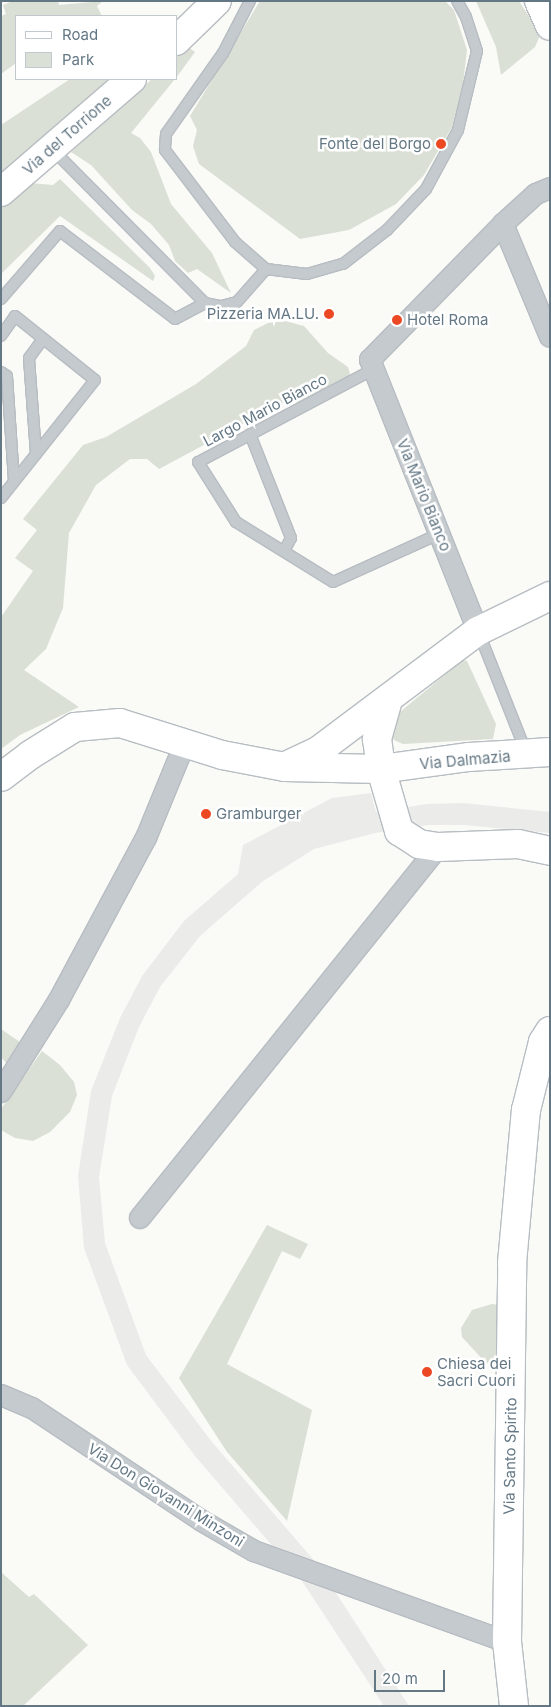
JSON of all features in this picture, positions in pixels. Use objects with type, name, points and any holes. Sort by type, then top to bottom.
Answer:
[{"type":"street","points":[[178,39],[217,1]]},
{"type":"street","points":[[539,1],[550,26]]},
{"type":"street","name":"Via del Torrione","points":[[1,192],[131,80]]},
{"type":"street","points":[[372,364],[503,224],[536,194],[550,188]]},
{"type":"street","points":[[503,224],[550,337]]},
{"type":"street","name":"Via Mario Bianco","points":[[372,364],[478,631]]},
{"type":"street","points":[[285,767],[318,751],[478,631],[550,596]]},
{"type":"street","points":[[388,700],[377,738],[380,769],[399,830],[419,844],[438,847],[518,844],[550,851]]},
{"type":"street","name":"Via Dalmazia","points":[[1,777],[30,754],[75,727],[120,723],[222,755],[285,767],[380,769],[469,756],[539,753]]},
{"type":"street","points":[[1,1092],[54,1008],[146,838],[184,743]]},
{"type":"street","points":[[140,1218],[438,847]]},
{"type":"street","name":"Via Santo Spirito","points":[[514,1706],[507,1642],[512,1262],[526,1110],[543,1042],[550,1031]]},
{"type":"street","name":"Via Don Giovanni Minzoni","points":[[1,1395],[32,1408],[202,1522],[254,1551],[507,1642]]},
{"type":"lane","points":[[250,1],[223,53],[166,134],[165,150],[236,242],[266,269],[308,274],[343,264],[388,230],[426,189],[458,130],[477,51],[466,17],[456,1]]},
{"type":"lane","points":[[51,149],[205,303],[222,306],[237,302],[266,269]]},
{"type":"lane","points":[[1,299],[60,231],[174,319],[205,303]]},
{"type":"lane","points":[[1,336],[15,316],[95,380],[1,498]]},
{"type":"lane","points":[[36,454],[29,358],[43,340]]},
{"type":"lane","name":"Largo Mario Bianco","points":[[372,364],[198,462],[236,522],[333,582],[439,534]]},
{"type":"lane","points":[[1,372],[7,376],[14,481]]},
{"type":"lane","points":[[250,434],[291,538],[284,551]]},
{"type":"lane","points":[[478,631],[539,753]]},
{"type":"shaded area","points":[[371,793],[376,812],[427,804],[463,803],[550,812],[550,833],[463,825],[428,825],[375,833],[314,849],[263,881],[200,936],[160,987],[139,1027],[112,1096],[99,1177],[105,1243],[146,1355],[212,1442],[318,1565],[409,1706],[384,1706],[300,1578],[195,1456],[127,1365],[84,1248],[78,1176],[91,1091],[120,1018],[142,976],[184,921],[238,874],[243,845],[332,798]]},
{"type":"green space","points":[[13,1],[58,1],[59,5],[103,1],[97,6],[102,15],[15,15],[15,64],[1,74],[1,16],[6,14],[3,5]]},
{"type":"green space","name":"Fonte del Borgo","points":[[260,1],[445,1],[454,10],[467,50],[463,84],[452,127],[424,175],[396,204],[349,230],[300,239],[199,164],[193,146],[197,130],[190,116]]},
{"type":"green space","points":[[476,1],[519,1],[536,27],[539,38],[535,47],[501,75],[496,47]]},
{"type":"green space","points":[[188,47],[195,52],[178,75],[178,55]]},
{"type":"green space","points":[[68,80],[111,80],[1,177],[1,125]]},
{"type":"green space","points":[[151,80],[174,80],[131,133],[140,138],[151,152],[171,204],[212,253],[231,293],[197,269],[188,273],[175,261],[169,245],[151,224],[132,210],[91,165],[71,152]]},
{"type":"green space","points":[[60,179],[150,268],[155,276],[153,281],[60,216],[1,274],[1,206],[30,183],[53,185]]},
{"type":"green space","points":[[285,321],[304,326],[328,353],[348,367],[350,374],[346,380],[297,404],[293,397],[159,469],[147,459],[130,459],[96,485],[69,533],[63,608],[46,649],[24,670],[79,707],[20,735],[1,749],[1,617],[33,571],[15,558],[37,530],[23,519],[83,445],[106,437],[196,384],[246,346],[254,330],[268,323]]},
{"type":"green space","points":[[463,660],[467,661],[496,724],[493,739],[403,744],[394,740],[390,732],[395,716]]},
{"type":"green space","points":[[1,1029],[20,1042],[6,1063],[1,1057]]},
{"type":"green space","points":[[42,1051],[60,1065],[74,1082],[77,1095],[70,1112],[50,1132],[33,1141],[15,1138],[1,1130],[1,1109]]},
{"type":"green space","points":[[267,1225],[308,1244],[300,1259],[282,1251],[227,1364],[312,1410],[287,1521],[227,1452],[179,1378]]},
{"type":"green space","points":[[492,1304],[499,1305],[498,1366],[494,1367],[484,1361],[462,1337],[461,1328],[472,1310]]},
{"type":"green space","points":[[1,1572],[29,1597],[34,1594],[88,1645],[23,1706],[1,1706]]},
{"type":"place","name":"Fonte del Borgo","points":[[441,144]]},
{"type":"place","name":"Pizzeria MA.LU.","points":[[329,314]]},
{"type":"place","name":"Hotel Roma","points":[[397,320]]},
{"type":"place","name":"Gramburger","points":[[206,814]]},
{"type":"place","name":"Chiesa dei Sacri Cuori","points":[[427,1372]]}]
